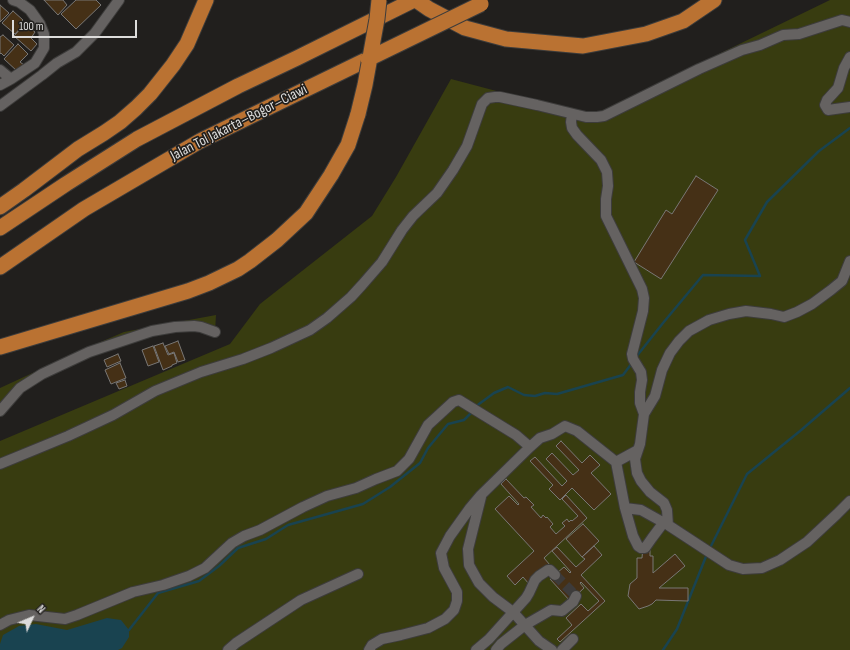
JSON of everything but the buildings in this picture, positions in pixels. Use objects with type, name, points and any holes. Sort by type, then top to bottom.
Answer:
[{"type":"highway","points":[[0,207],[78,149],[120,122],[150,94],[188,44],[206,0]]},
{"type":"highway","points":[[0,347],[188,291],[209,283],[250,261],[277,240],[306,213],[331,175],[348,145],[365,85],[379,0]]},
{"type":"highway","points":[[0,228],[137,139],[238,86],[415,0],[465,28],[479,32],[506,39],[583,46],[646,34],[683,21],[714,0]]},
{"type":"highway","name":"Jalan Tol Jakarta–Bogor–Ciawi","points":[[0,267],[84,209],[200,141],[485,2]]},
{"type":"street","points":[[0,85],[35,63],[44,48],[44,34],[40,24],[30,10],[19,2],[13,0]]},
{"type":"street","points":[[0,106],[57,64],[76,52],[95,33],[118,0]]},
{"type":"street","points":[[0,464],[113,415],[155,391],[201,372],[243,359],[271,348],[310,330],[327,318],[362,285],[382,262],[402,230],[413,216],[438,193],[454,170],[467,146],[482,104],[488,98],[500,97],[586,118],[604,116],[699,69],[742,50],[760,45],[783,35],[799,34],[842,20],[850,22]]},
{"type":"street","points":[[850,57],[844,68],[838,88],[827,100],[825,105],[828,110],[850,107]]},
{"type":"street","points":[[0,70],[11,79]]},
{"type":"street","points":[[572,114],[572,128],[602,160],[607,172],[608,186],[606,216],[642,289],[644,298],[643,311],[632,359],[641,372],[642,380],[640,403],[644,414]]},
{"type":"street","points":[[369,650],[372,645],[382,639],[428,628],[445,619],[454,610],[457,601],[457,592],[444,568],[441,553],[450,536],[481,495],[530,447],[540,438],[552,434],[565,426],[577,430],[616,462],[624,508],[633,536],[638,546],[645,548],[652,538],[666,524],[667,510],[664,503],[650,492],[641,481],[637,473],[636,459],[640,444],[644,414],[656,396],[662,370],[670,353],[679,341],[690,331],[709,320],[746,311],[784,317],[797,312],[812,304],[842,281],[850,261]]},
{"type":"street","points":[[0,411],[20,388],[42,374],[89,352],[152,331],[175,327],[194,326],[215,332]]},
{"type":"street","points":[[0,625],[9,620],[29,615],[65,619],[134,592],[163,585],[189,576],[205,568],[232,544],[244,536],[260,530],[327,496],[356,488],[376,478],[397,471],[409,460],[428,425],[453,402],[459,400],[516,435],[530,447]]},
{"type":"street","points":[[616,462],[638,450]]},
{"type":"street","points":[[481,495],[468,549],[469,565],[479,583],[513,612],[539,641],[552,650]]},
{"type":"street","points":[[624,508],[641,510],[666,524],[729,565],[743,569],[762,568],[780,560],[807,542],[850,500]]},
{"type":"street","points":[[476,650],[489,639],[526,598],[535,580],[548,570],[555,574]]},
{"type":"street","points":[[228,650],[236,643],[301,600],[358,574]]},
{"type":"street","points":[[496,650],[501,644],[525,625],[551,610],[562,611],[573,602],[576,596]]},
{"type":"street","points":[[562,650],[573,639]]},
{"type":"green space","points":[[830,0],[850,0],[850,650],[0,650],[0,441],[230,344],[260,304],[372,216],[396,177],[451,79],[591,116]]},
{"type":"green space","points":[[216,315],[215,332],[202,327],[152,331],[41,375],[0,411],[0,388],[89,347],[124,332]]},
{"type":"water","points":[[107,618],[121,620],[129,630],[129,637],[122,648],[118,650],[0,650],[3,635],[19,626],[36,624],[67,630]]},
{"type":"waterway","points":[[636,357],[703,275],[760,276],[745,240],[767,202],[819,151],[850,128]]},
{"type":"waterway","points":[[475,408],[494,393],[508,387],[524,395],[535,396],[545,393],[557,394],[623,375],[632,363]]},
{"type":"waterway","points":[[709,550],[747,474],[850,388]]},
{"type":"waterway","points":[[129,630],[158,593],[199,581],[219,566],[238,548],[266,539],[288,525],[363,504],[390,487],[420,463],[428,448],[448,424],[464,420],[472,412]]},
{"type":"waterway","points":[[663,650],[677,629],[707,554]]},
{"type":"tunnel","points":[[555,575],[576,596]]}]
